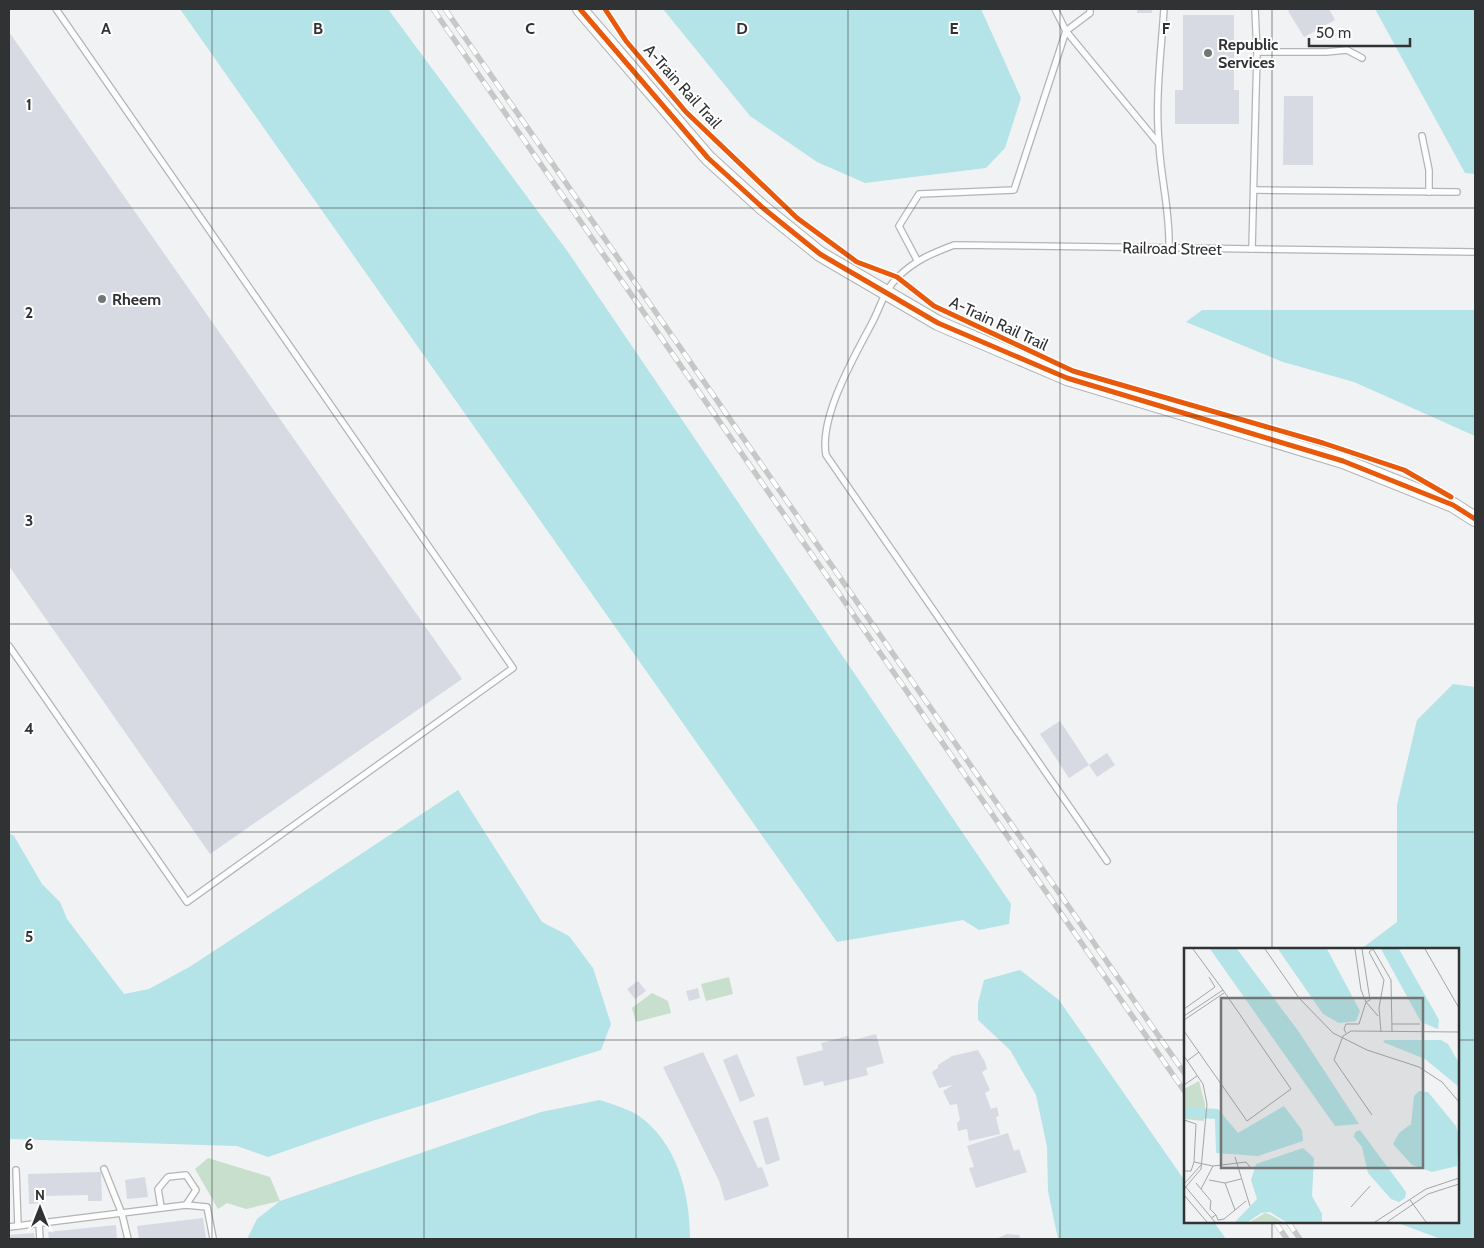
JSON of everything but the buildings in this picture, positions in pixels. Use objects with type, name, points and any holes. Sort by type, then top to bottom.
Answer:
[{"type":"street","points":[[580,9],[708,158],[763,208],[820,254],[938,323],[1067,378],[1344,460],[1453,505],[1475,519]]},
{"type":"lane","points":[[9,646],[188,902],[513,668],[56,9]]},
{"type":"lane","points":[[1055,9],[1066,31],[1159,144]]},
{"type":"lane","points":[[917,260],[899,226],[920,194],[1014,190],[1066,31],[1090,13],[1090,9]]},
{"type":"lane","points":[[1164,9],[1159,144],[1170,226],[1170,248]]},
{"type":"lane","points":[[1252,249],[1257,52],[1255,9]]},
{"type":"lane","points":[[1257,52],[1326,52],[1347,50],[1362,58]]},
{"type":"lane","points":[[1422,136],[1429,170],[1429,192]]},
{"type":"lane","points":[[1254,190],[1457,192]]},
{"type":"lane","name":"Railroad Street","points":[[1107,861],[826,455],[824,442],[828,421],[850,362],[873,321],[885,292],[897,277],[917,260],[954,245],[1475,252]]},
{"type":"lane","points":[[104,1169],[122,1214],[128,1239]]},
{"type":"lane","points":[[16,1170],[18,1226]]},
{"type":"lane","points":[[161,1207],[158,1189],[168,1177],[186,1175],[196,1190],[186,1205]]},
{"type":"lane","points":[[9,1227],[186,1205],[207,1207],[213,1238]]},
{"type":"lane","points":[[38,1224],[40,1239]]},
{"type":"green space","points":[[729,977],[733,994],[706,1001],[701,984]]},
{"type":"green space","points":[[652,993],[668,1001],[671,1013],[636,1022],[632,1008]]},
{"type":"green space","points":[[208,1158],[270,1177],[280,1201],[246,1209],[227,1203],[218,1209],[195,1169]]},
{"type":"water","points":[[180,9],[388,9],[568,252],[1011,904],[1009,924],[979,930],[963,920],[837,942]]},
{"type":"water","points":[[663,9],[981,9],[1021,98],[1005,148],[986,168],[865,183],[817,162],[750,116]]},
{"type":"water","points":[[1375,9],[1475,9],[1475,174],[1465,173]]},
{"type":"water","points":[[1202,310],[1475,310],[1475,436],[1354,382],[1283,362],[1186,322]]},
{"type":"water","points":[[1453,684],[1475,687],[1475,1239],[1441,1239],[1398,1223],[1459,1223],[1459,948],[1362,948],[1397,922],[1397,805],[1417,720]]},
{"type":"water","points":[[458,790],[542,922],[569,936],[593,968],[611,1024],[601,1050],[369,1122],[268,1157],[237,1146],[9,1139],[9,833],[14,836],[42,884],[60,902],[67,919],[124,994],[149,989],[191,966]]},
{"type":"water","points":[[1020,970],[1059,1000],[1184,1180],[1184,1223],[1215,1223],[1226,1239],[1058,1239],[1048,1191],[1047,1147],[1036,1095],[1010,1050],[978,1020],[978,1003],[984,980]]},
{"type":"water","points":[[600,1100],[636,1114],[662,1138],[671,1153],[684,1186],[690,1239],[247,1239],[257,1219],[280,1201],[541,1112]]},
{"type":"railway","points":[[433,9],[1184,1091]]},
{"type":"railway","points":[[445,9],[1184,1073]]},
{"type":"railway","points":[[1276,1223],[1287,1239]]},
{"type":"railway","points":[[1289,1223],[1300,1239]]},
{"type":"cycle path","points":[[580,9],[708,158],[763,208],[820,254],[938,323],[1067,378],[1343,461],[1453,505],[1475,519]]},
{"type":"cycle path","name":"A-Train Rail Trail","points":[[605,9],[626,41],[686,112],[797,218],[857,262],[897,277],[934,306],[1073,371],[1323,443],[1404,470],[1451,497]]},
{"type":"place","name":"Republic Services","points":[[1208,53]]},
{"type":"place","name":"Rheem","points":[[102,299]]}]
